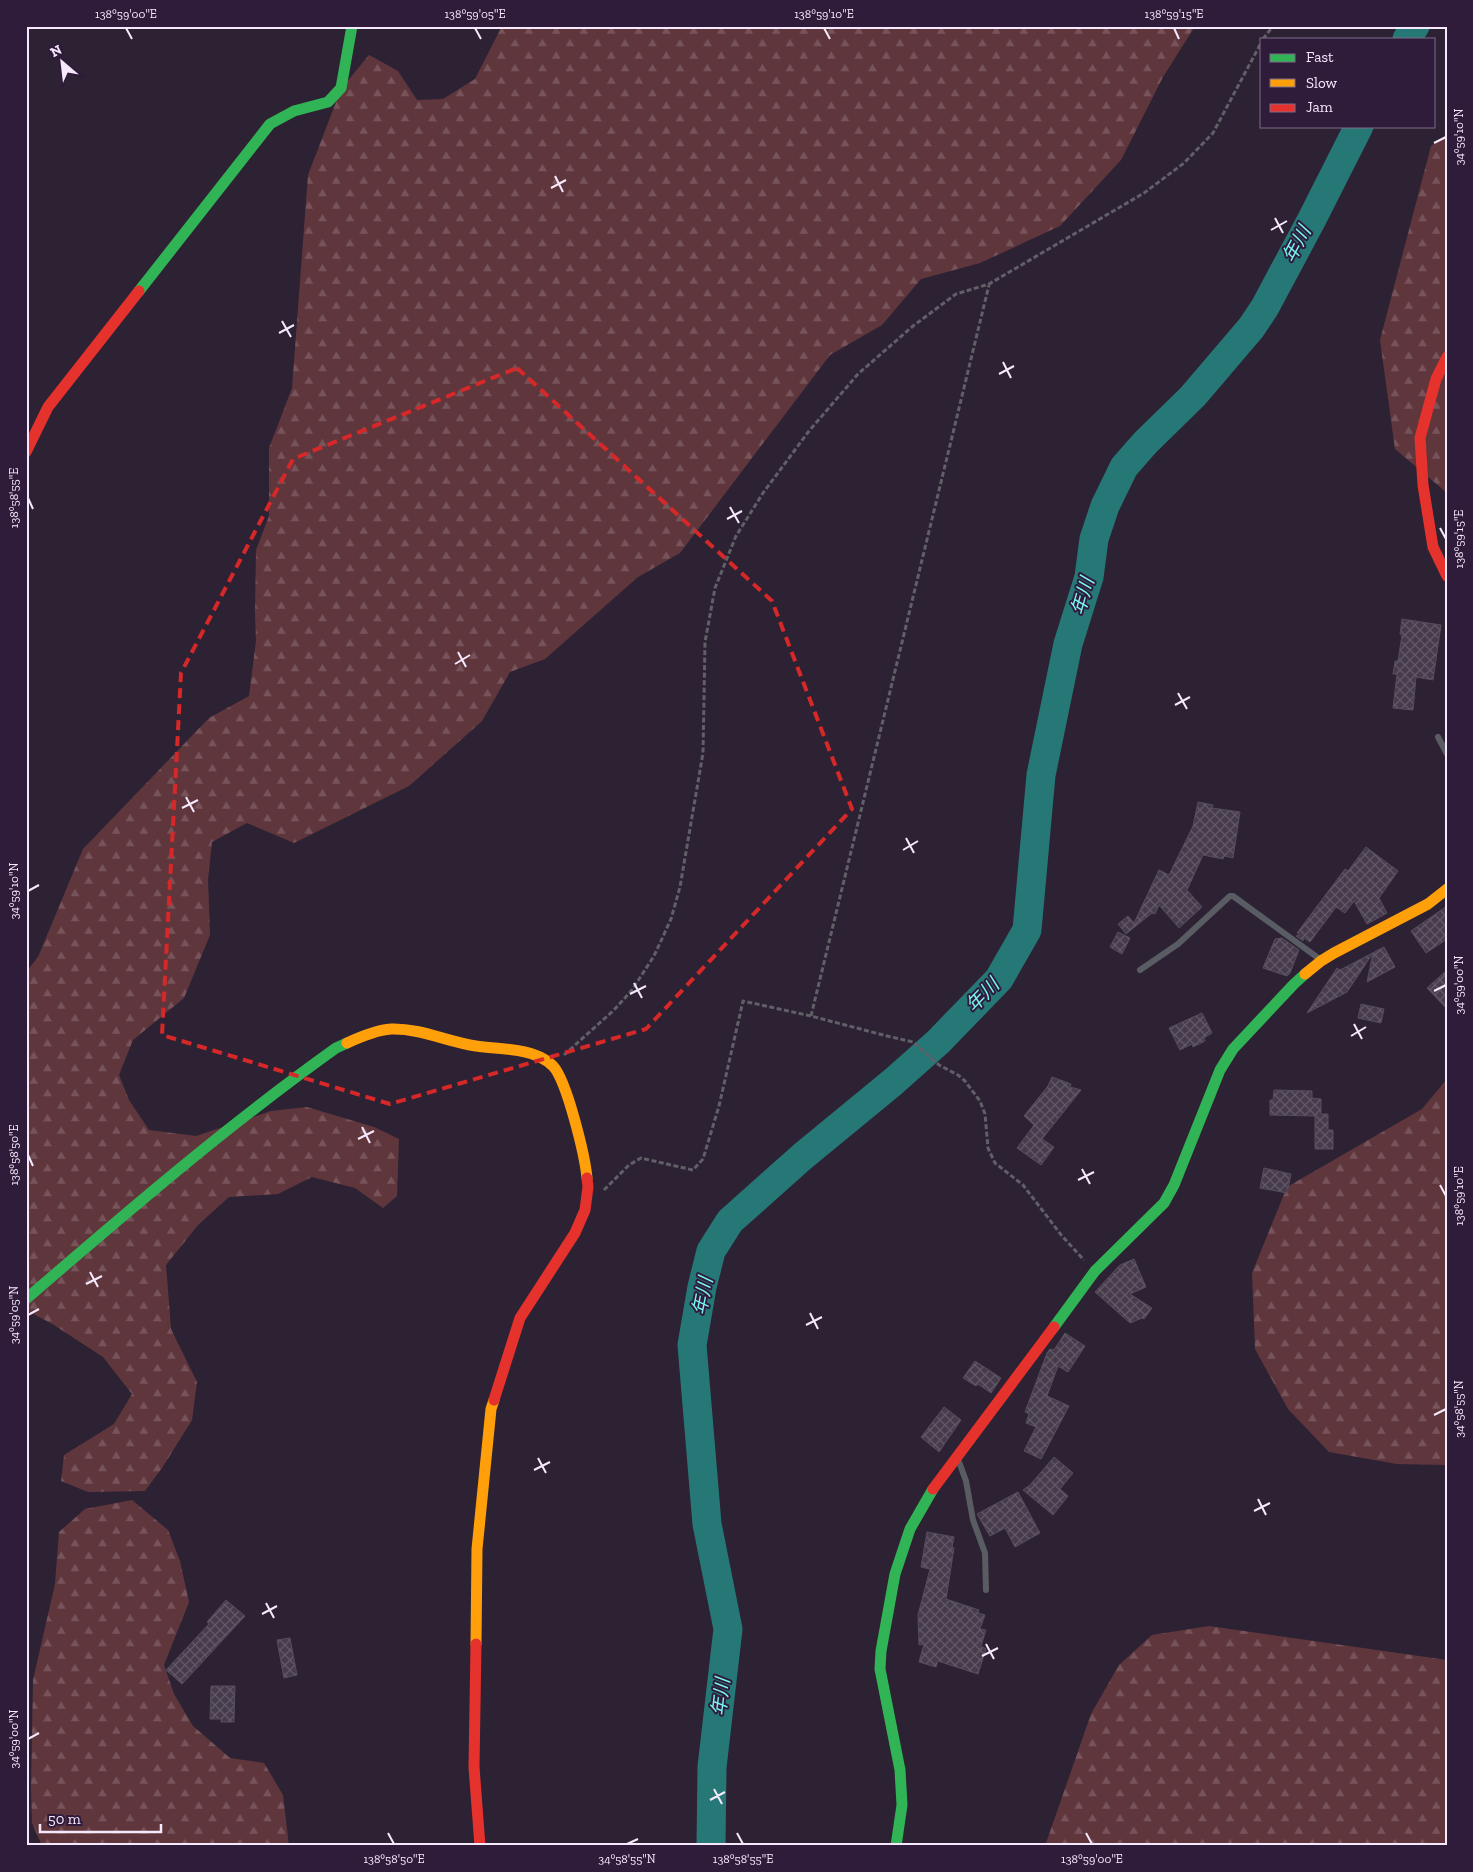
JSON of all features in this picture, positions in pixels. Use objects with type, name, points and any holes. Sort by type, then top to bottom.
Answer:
[{"type":"street","points":[[26,452],[48,407],[270,124],[294,111],[328,102],[341,88],[352,26]]},
{"type":"street","points":[[1447,358],[1436,379],[1420,438],[1423,486],[1433,547],[1447,576]]},
{"type":"street","points":[[896,1846],[902,1805],[900,1770],[880,1669],[882,1644],[896,1574],[910,1528],[928,1496],[1094,1271],[1164,1203],[1174,1185],[1220,1070],[1233,1049],[1294,984],[1321,961],[1428,904],[1447,889]]},
{"type":"street","points":[[26,1300],[104,1232],[276,1090],[336,1048],[363,1036],[390,1030],[417,1032],[475,1046],[522,1052],[540,1057],[553,1066],[580,1139],[588,1187],[585,1210],[575,1233],[520,1318],[491,1409],[477,1558],[474,1767],[480,1846]]},
{"type":"lane","points":[[1438,737],[1447,754]]},
{"type":"lane","points":[[1140,970],[1178,944],[1230,896],[1233,896],[1321,961]]},
{"type":"lane","points":[[957,1457],[966,1481],[973,1520],[984,1553],[986,1590]]},
{"type":"path","points":[[1264,38],[1273,26]]},
{"type":"path","points":[[553,1066],[592,1028],[614,1010],[632,990],[654,956],[671,919],[680,887],[703,753],[706,642],[715,588],[736,536],[763,493],[809,431],[858,374],[913,326],[956,294],[989,284],[1144,193],[1184,163],[1213,133],[1260,46]]},
{"type":"path","points":[[811,1016],[989,284]]},
{"type":"path","points":[[603,1191],[628,1165],[640,1158],[693,1170],[703,1159],[719,1106],[742,1001],[811,1016],[913,1042],[939,1065],[965,1081],[980,1101],[985,1114],[988,1148],[995,1163],[1023,1186],[1062,1236],[1094,1271]]},
{"type":"highlighted area","points":[[517,368],[772,601],[852,809],[646,1029],[390,1104],[162,1035],[181,673],[293,459]]},
{"type":"green space","points":[[502,26],[1195,26],[1163,77],[1121,160],[1060,226],[980,263],[921,279],[882,325],[830,355],[680,553],[638,577],[545,659],[510,672],[482,721],[409,786],[294,843],[247,823],[212,842],[208,880],[210,935],[184,998],[133,1040],[119,1075],[129,1100],[149,1130],[196,1136],[271,1111],[307,1107],[374,1127],[399,1139],[397,1196],[383,1208],[355,1188],[312,1177],[278,1194],[229,1197],[198,1225],[166,1265],[171,1329],[197,1382],[192,1420],[145,1491],[88,1492],[61,1481],[64,1455],[114,1424],[132,1394],[103,1357],[54,1325],[26,1310],[26,972],[38,957],[83,849],[209,718],[249,696],[256,641],[256,550],[269,516],[269,448],[292,388],[308,175],[341,89],[369,55],[398,71],[417,100],[443,99],[475,79]]},
{"type":"green space","points":[[1447,134],[1447,493],[1395,449],[1380,340],[1431,146]]},
{"type":"green space","points":[[1447,1079],[1447,1465],[1397,1464],[1329,1452],[1288,1409],[1255,1349],[1252,1273],[1287,1187],[1422,1109]]},
{"type":"green space","points":[[132,1500],[168,1530],[180,1561],[189,1602],[164,1665],[174,1694],[193,1726],[230,1758],[264,1763],[283,1795],[289,1846],[42,1846],[32,1823],[33,1680],[55,1584],[59,1532],[85,1509]]},
{"type":"green space","points":[[1209,1626],[1447,1660],[1447,1846],[1045,1846],[1091,1714],[1119,1665],[1152,1635]]},
{"type":"building","points":[[1402,619],[1441,625],[1433,680],[1416,677],[1413,710],[1393,708],[1397,674],[1393,674],[1395,661],[1398,661],[1402,635],[1400,634]]},
{"type":"building","points":[[1198,802],[1213,805],[1212,808],[1240,812],[1233,858],[1224,856],[1223,859],[1203,855],[1187,890],[1202,907],[1179,928],[1159,905],[1155,914],[1152,913],[1126,934],[1118,924],[1128,916],[1134,923],[1159,870],[1169,875],[1193,826]]},
{"type":"building","points":[[1366,847],[1398,871],[1379,898],[1387,913],[1367,924],[1354,901],[1345,913],[1336,907],[1310,942],[1304,938],[1303,941],[1296,936],[1300,935],[1297,933],[1345,869],[1348,871]]},
{"type":"building","points":[[1447,906],[1447,939],[1426,953],[1411,931]]},
{"type":"building","points":[[1118,932],[1130,938],[1122,954],[1110,947]]},
{"type":"building","points":[[1282,938],[1299,950],[1287,976],[1263,968],[1275,939]]},
{"type":"building","points":[[1384,947],[1395,967],[1367,982],[1373,953],[1347,992],[1307,1013],[1337,968],[1340,970]]},
{"type":"building","points":[[1447,970],[1447,1009],[1427,988]]},
{"type":"building","points":[[1361,1004],[1384,1009],[1381,1023],[1358,1018]]},
{"type":"building","points":[[1202,1013],[1212,1033],[1204,1038],[1205,1041],[1193,1047],[1192,1044],[1180,1050],[1169,1028]]},
{"type":"building","points":[[1052,1077],[1071,1084],[1070,1087],[1081,1090],[1042,1139],[1054,1147],[1041,1165],[1017,1148],[1034,1125],[1024,1116],[1048,1086]]},
{"type":"building","points":[[1274,1090],[1312,1091],[1312,1098],[1321,1099],[1321,1114],[1328,1114],[1328,1130],[1333,1130],[1333,1149],[1315,1149],[1315,1116],[1270,1115],[1270,1100],[1273,1100]]},
{"type":"building","points":[[1264,1168],[1291,1174],[1287,1193],[1260,1188]]},
{"type":"building","points":[[1134,1259],[1146,1287],[1130,1294],[1152,1308],[1144,1319],[1142,1318],[1130,1323],[1095,1292],[1120,1265]]},
{"type":"building","points":[[1065,1333],[1085,1346],[1068,1372],[1058,1366],[1047,1396],[1069,1406],[1041,1459],[1024,1451],[1036,1427],[1026,1423],[1029,1414],[1025,1412],[1047,1353],[1050,1349],[1054,1350]]},
{"type":"building","points":[[975,1361],[1001,1378],[991,1393],[978,1384],[976,1386],[963,1378]]},
{"type":"building","points":[[944,1407],[961,1420],[939,1452],[921,1437]]},
{"type":"building","points":[[1054,1457],[1073,1473],[1060,1489],[1068,1496],[1053,1515],[1023,1490],[1030,1485]]},
{"type":"building","points":[[1018,1492],[1040,1533],[1015,1547],[1005,1528],[990,1536],[977,1514]]},
{"type":"building","points":[[927,1532],[954,1537],[946,1599],[979,1610],[978,1613],[985,1615],[980,1629],[986,1630],[981,1646],[986,1649],[978,1674],[938,1661],[936,1667],[919,1662],[924,1644],[919,1645],[918,1615],[930,1569],[921,1567]]},
{"type":"building","points":[[226,1600],[245,1616],[182,1684],[166,1670],[209,1624],[207,1622]]},
{"type":"building","points":[[290,1638],[297,1675],[284,1678],[277,1640]]},
{"type":"building","points":[[211,1686],[235,1686],[234,1722],[221,1722],[221,1719],[210,1719]]},
{"type":"waterway","name":"年川","points":[[1408,38],[1415,26]]},
{"type":"waterway","name":"年川","points":[[711,1846],[712,1767],[728,1629],[707,1524],[692,1345],[702,1287],[711,1251],[730,1221],[803,1156],[893,1082],[938,1042],[999,979],[1027,930],[1041,775],[1068,644],[1089,577],[1094,539],[1105,506],[1124,467],[1145,443],[1193,396],[1251,328],[1265,307],[1358,128]]},
{"type":"traffic: fast","points":[[139,291],[270,124],[294,111],[328,102],[341,88],[352,26]]},
{"type":"traffic: fast","points":[[1054,1327],[1095,1271],[1164,1203],[1174,1185],[1220,1070],[1233,1049],[1305,974]]},
{"type":"traffic: fast","points":[[26,1299],[217,1138],[296,1077],[336,1048],[347,1043]]},
{"type":"traffic: fast","points":[[896,1846],[902,1805],[900,1770],[880,1669],[881,1651],[895,1574],[910,1529],[933,1489]]},
{"type":"traffic: slow","points":[[1305,974],[1334,953],[1428,904],[1447,889]]},
{"type":"traffic: slow","points":[[347,1043],[380,1031],[402,1029],[465,1044],[525,1052],[542,1058],[553,1066],[564,1087],[579,1137],[587,1178]]},
{"type":"traffic: slow","points":[[476,1644],[477,1549],[491,1409],[494,1400]]},
{"type":"traffic: jam","points":[[26,452],[48,407],[139,291]]},
{"type":"traffic: jam","points":[[1447,357],[1436,379],[1420,438],[1423,485],[1433,547],[1447,576]]},
{"type":"traffic: jam","points":[[494,1400],[520,1318],[575,1233],[585,1210],[588,1187],[587,1178]]},
{"type":"traffic: jam","points":[[933,1489],[1054,1327]]},
{"type":"traffic: jam","points":[[476,1644],[474,1767],[480,1846]]}]
